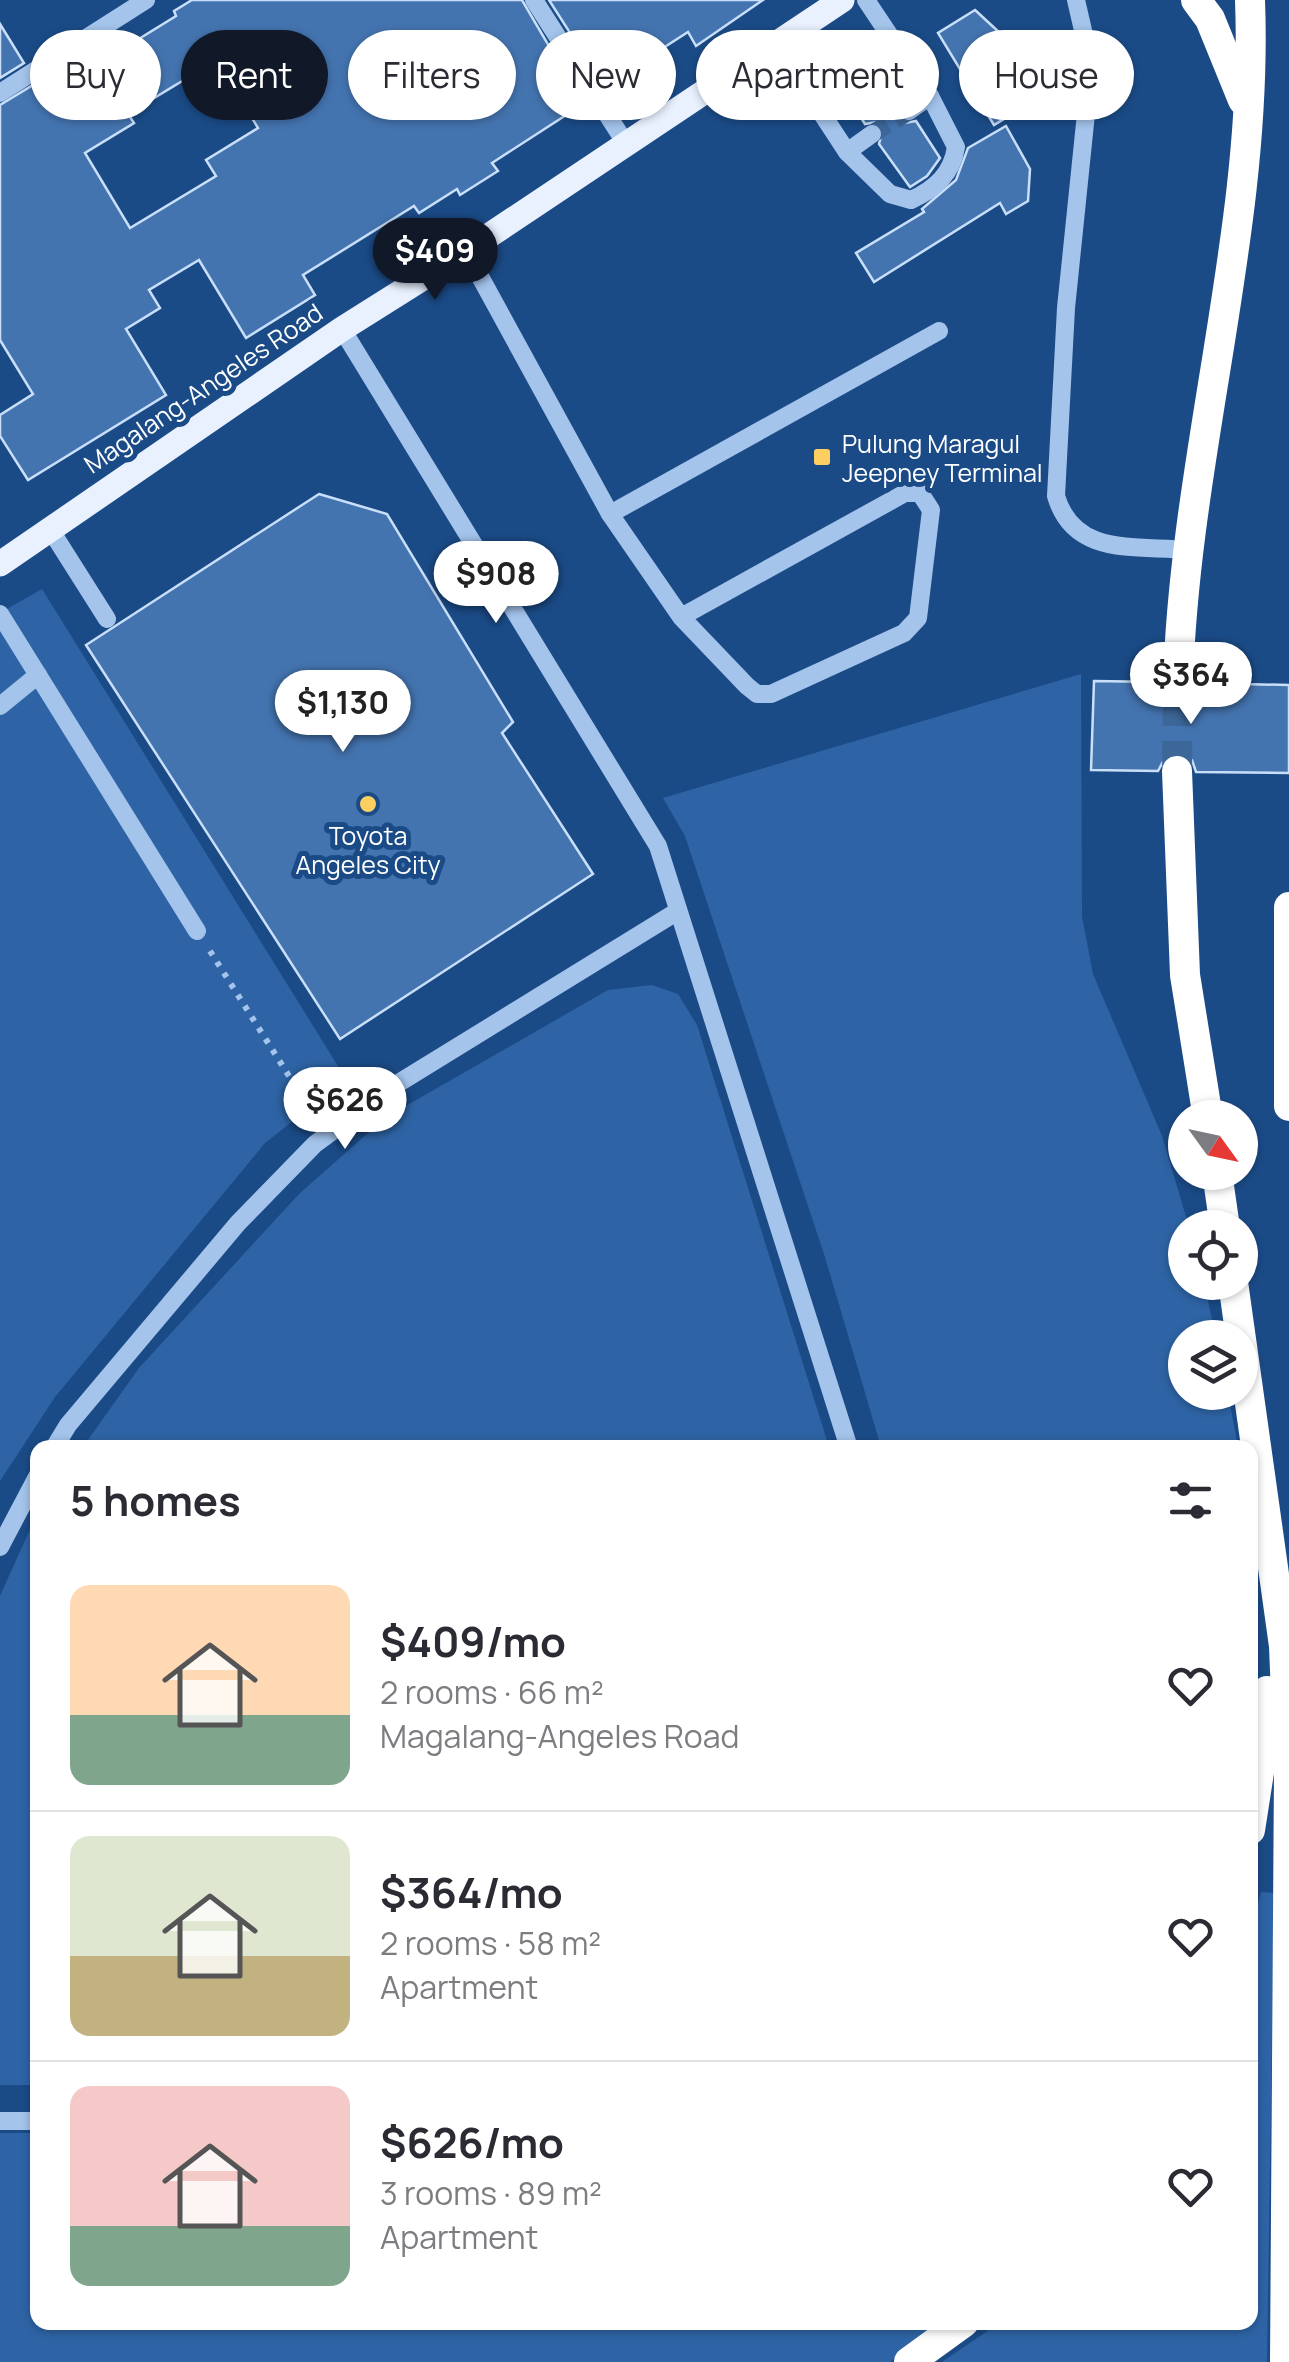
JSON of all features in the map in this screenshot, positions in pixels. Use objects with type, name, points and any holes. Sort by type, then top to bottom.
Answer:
[{"type":"highway","points":[[1196,0],[1210,20],[1249,117]]},
{"type":"highway","points":[[1178,682],[1188,550],[1249,117],[1250,0]]},
{"type":"highway","points":[[1178,772],[1185,976],[1205,1100]]},
{"type":"highway","points":[[1289,907],[1289,1106]]},
{"type":"highway","points":[[1235,1300],[1254,1440]]},
{"type":"highway","points":[[1258,1472],[1284,1646],[1288,1769],[1285,2362]]},
{"type":"highway","points":[[1258,1778],[1267,1720],[1266,1533]]},
{"type":"highway","points":[[909,2362],[953,2330]]},
{"type":"main road","name":"Magalang-Angeles Road","points":[[794,30],[842,0]]},
{"type":"main road","name":"Magalang-Angeles Road","points":[[0,564],[342,329],[696,96]]},
{"type":"street","points":[[0,93],[146,0]]},
{"type":"street","points":[[534,0],[626,144]]},
{"type":"street","points":[[866,0],[886,30]]},
{"type":"street","points":[[1076,0],[1092,65],[1066,308],[1056,496],[1068,524],[1088,539],[1188,550]]},
{"type":"street","points":[[826,120],[847,152],[890,194],[910,200],[929,192],[946,176],[956,147],[939,114]]},
{"type":"street","points":[[847,152],[872,134]]},
{"type":"street","points":[[466,251],[610,514],[681,617],[757,694],[771,694],[904,633],[918,618],[931,510],[920,493],[905,493],[681,617]]},
{"type":"street","points":[[342,329],[658,846],[846,1440]]},
{"type":"street","points":[[610,514],[939,330]]},
{"type":"street","points":[[50,530],[107,619]]},
{"type":"street","points":[[0,614],[197,931]]},
{"type":"street","points":[[0,706],[38,675]]},
{"type":"street","points":[[59,1440],[238,1223],[327,1136],[397,1084],[678,911]]},
{"type":"street","points":[[0,1547],[30,1490]]},
{"type":"street","points":[[0,2121],[30,2121]]},
{"type":"path","points":[[197,931],[327,1136]]},
{"type":"shaded area","points":[[42,589],[346,1079],[265,1143],[55,1397],[0,1481],[0,613]]},
{"type":"shaded area","points":[[1081,674],[1082,917],[1093,974],[1162,1136],[1168,1156],[1168,1190],[1178,1190],[1184,1210],[1168,1210],[1168,1300],[1208,1300],[1212,1320],[1168,1320],[1168,1410],[1231,1410],[1237,1440],[879,1440],[825,1257],[685,836],[663,798]]},
{"type":"shaded area","points":[[652,985],[678,994],[697,1025],[827,1440],[88,1440],[139,1368],[299,1194],[385,1118],[608,990]]},
{"type":"shaded area","points":[[30,1530],[30,2085],[0,2085],[0,1596]]},
{"type":"shaded area","points":[[1261,1892],[1274,1893],[1267,2362],[942,2362],[989,2330],[1258,2330]]},
{"type":"shaded area","points":[[0,2133],[30,2133],[30,2330],[936,2330],[890,2362],[0,2362]]},
{"type":"building","points":[[192,0],[522,0],[540,30],[536,30],[536,120],[558,120],[492,163],[498,171],[460,195],[457,189],[419,213],[414,206],[303,275],[315,295],[246,338],[199,260],[149,290],[160,308],[126,329],[166,395],[28,480],[0,436],[0,415],[33,394],[0,340],[0,105],[30,87],[30,120],[132,120],[134,123],[85,153],[130,228],[216,176],[206,160],[258,128],[253,120],[328,120],[328,30],[181,30],[181,82],[161,94],[161,30],[153,30],[176,16],[174,11]]},
{"type":"building","points":[[549,0],[763,0],[719,30],[696,30],[696,46],[688,32],[676,40],[676,30],[568,30]]},
{"type":"building","points":[[975,10],[997,30],[959,30],[959,68],[939,32]]},
{"type":"building","points":[[0,24],[24,63],[0,78]]},
{"type":"building","points":[[862,120],[916,121],[940,158],[927,176],[910,187],[879,144],[883,128],[876,122],[865,124]]},
{"type":"building","points":[[1006,126],[1030,169],[1028,201],[1006,214],[1000,203],[874,282],[856,253],[924,212],[922,209],[956,180],[968,148]]},
{"type":"building","name":"Toyota Angeles City","points":[[319,494],[387,514],[513,722],[502,733],[593,874],[340,1039],[86,645]]},
{"type":"building","points":[[1094,681],[1159,682],[1167,697],[1178,701],[1193,693],[1197,683],[1289,685],[1289,773],[1196,772],[1192,760],[1177,752],[1166,756],[1158,771],[1091,770]]},
{"type":"tunnel","points":[[872,134],[895,120]]},
{"type":"tunnel","points":[[1177,771],[1178,682]]},
{"type":"place","name":"Pulung Maragul Jeepney Terminal","points":[[822,457]]},
{"type":"place","name":"Toyota Angeles City","points":[[368,804]]}]
